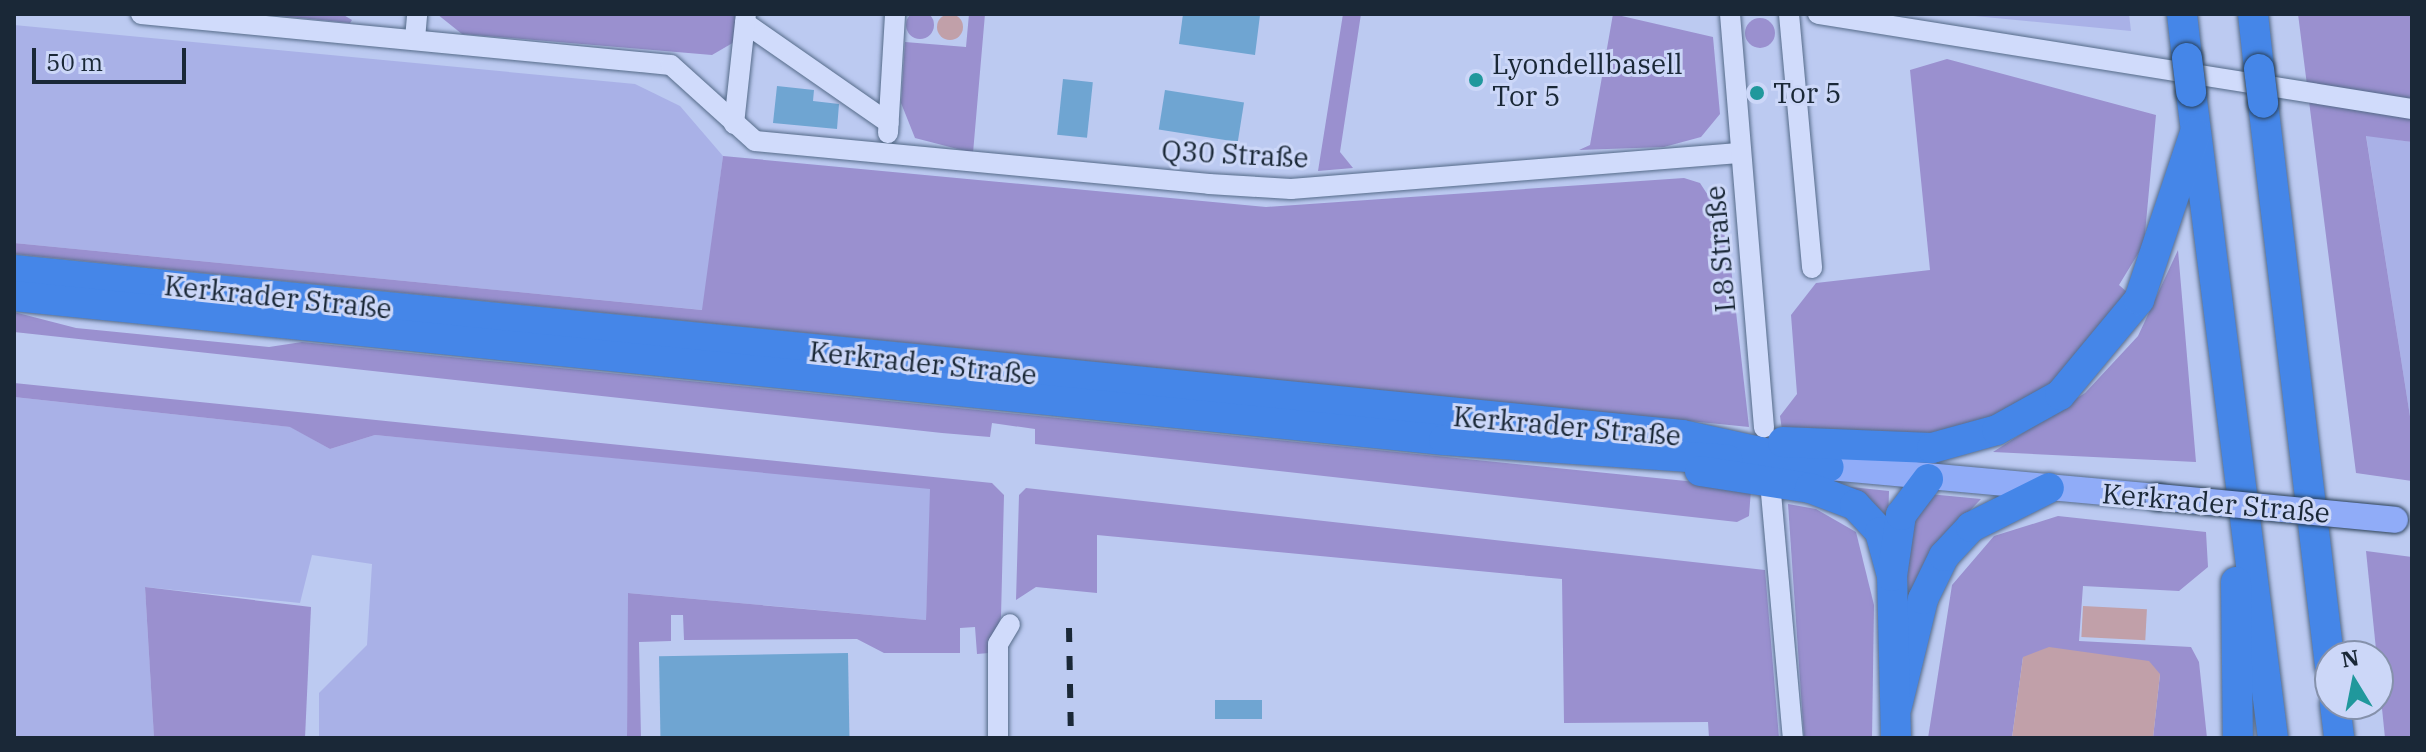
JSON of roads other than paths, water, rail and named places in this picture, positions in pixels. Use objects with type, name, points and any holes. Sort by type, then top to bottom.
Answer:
[{"type":"highway","points":[[2182,14],[2273,738]]},
{"type":"highway","points":[[2253,14],[2327,640]]},
{"type":"highway","points":[[1682,435],[1908,450],[1963,442],[2028,414],[2088,368],[2139,300],[2195,133]]},
{"type":"highway","name":"Kerkrader Straße","points":[[14,270],[1682,435],[1829,467]]},
{"type":"highway","name":"Kerkrader Straße","points":[[14,296],[1444,440],[1829,467]]},
{"type":"highway","points":[[2233,428],[2238,738]]},
{"type":"highway","points":[[1444,440],[1810,488],[1855,505],[1880,532],[1892,576]]},
{"type":"highway","points":[[1896,738],[1892,576],[1901,515],[1928,479]]},
{"type":"highway","points":[[1897,706],[1923,599],[1944,556],[1971,527],[2049,488]]},
{"type":"main road","name":"Kerkrader Straße","points":[[1829,467],[1928,479],[2158,497],[2403,522]]},
{"type":"street","points":[[141,14],[671,65],[708,91],[734,124]]},
{"type":"street","points":[[415,39],[417,14]]},
{"type":"street","points":[[887,153],[895,14]]},
{"type":"street","name":"L8 Straße","points":[[1730,14],[1739,153],[1764,428]]},
{"type":"street","points":[[1789,14],[1812,268]]},
{"type":"street","points":[[1818,14],[2412,109]]},
{"type":"street","points":[[734,124],[745,18]]},
{"type":"street","points":[[745,18],[889,123]]},
{"type":"street","name":"Q30 Straße","points":[[734,124],[755,141],[1291,189],[1739,153]]},
{"type":"street","points":[[1771,493],[1793,738]]},
{"type":"street","points":[[998,738],[998,644],[1010,624]]},
{"type":"railway","points":[[1069,628],[1071,738]]},
{"type":"place","name":"Lyondellbasell Tor 5","points":[[1476,80]]},
{"type":"place","name":"Tor 5","points":[[1757,93]]}]
